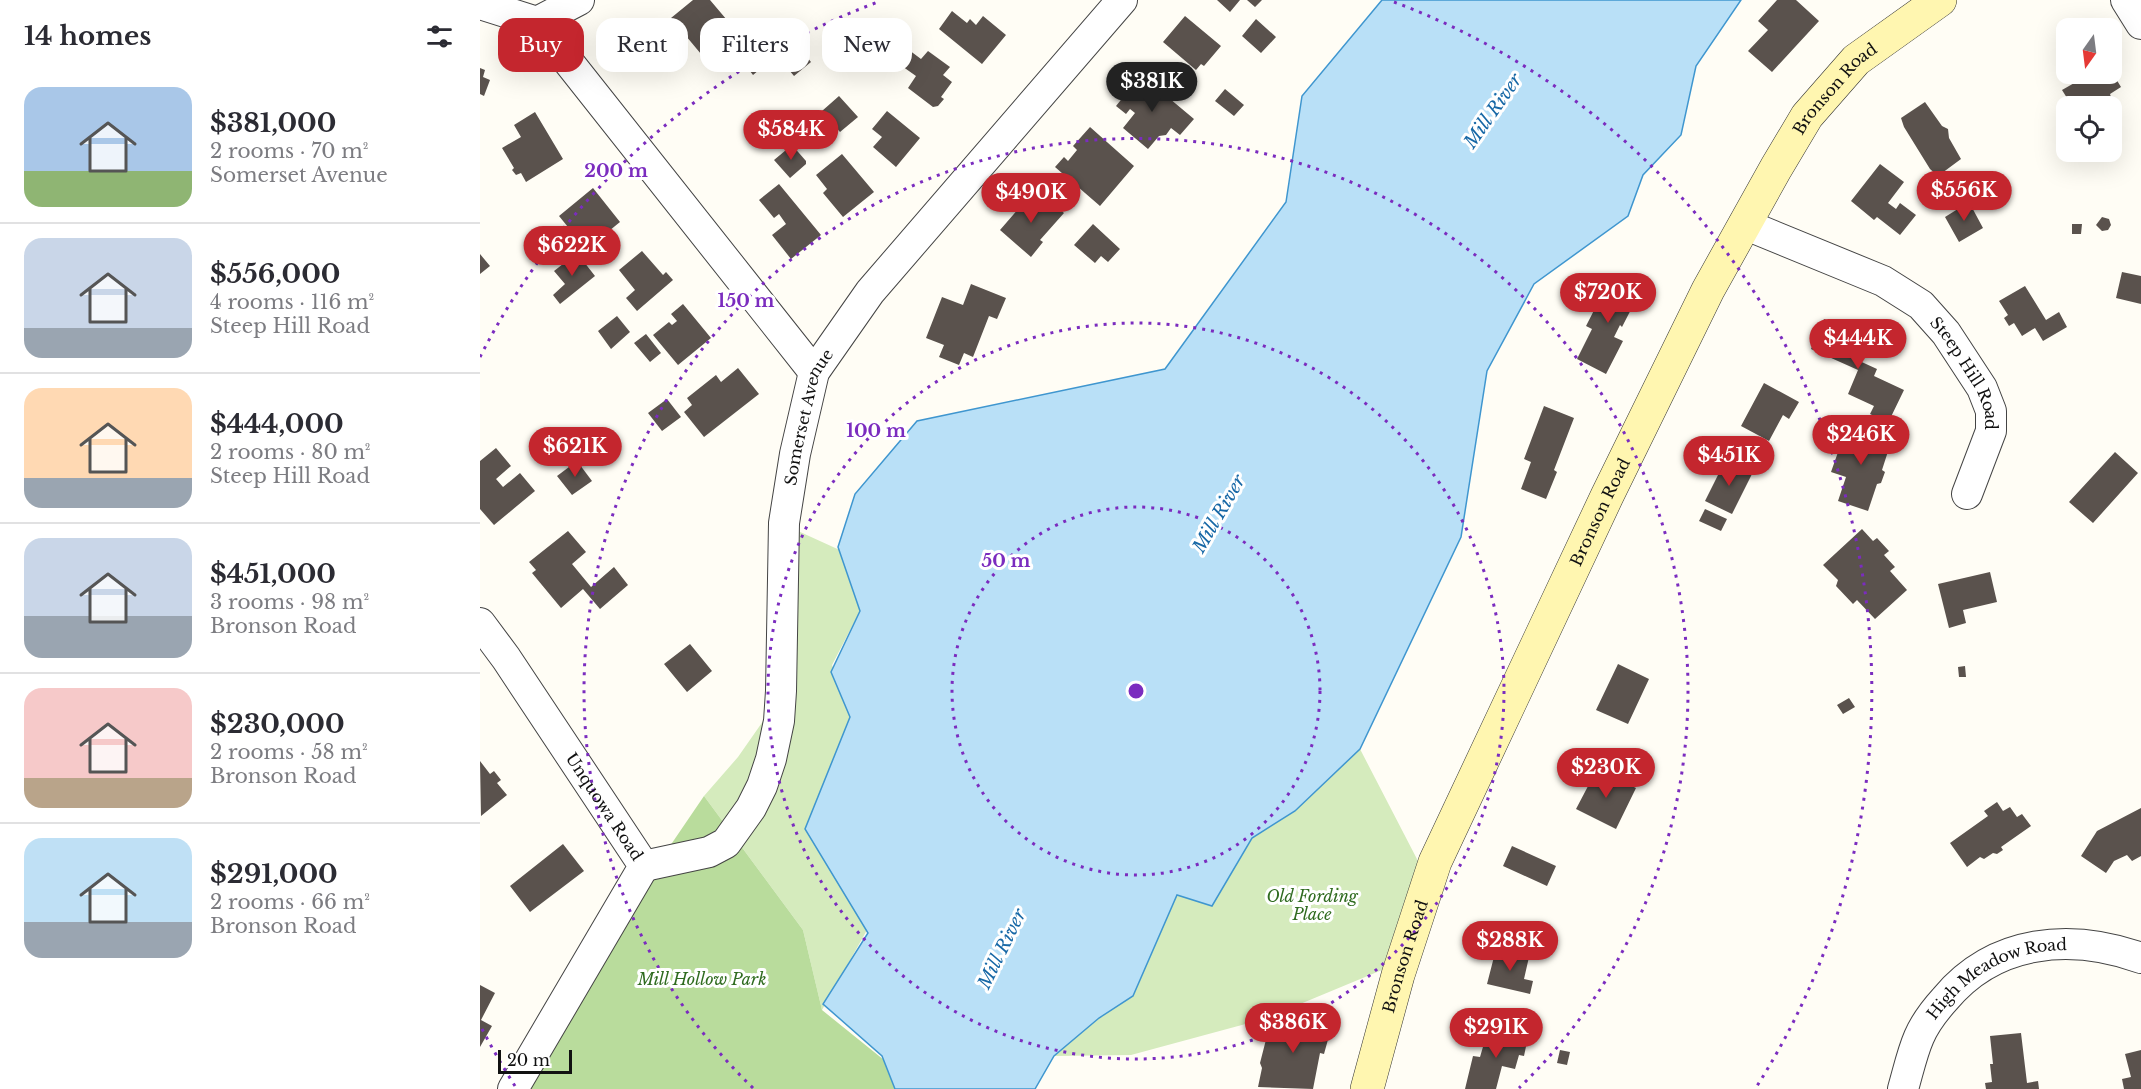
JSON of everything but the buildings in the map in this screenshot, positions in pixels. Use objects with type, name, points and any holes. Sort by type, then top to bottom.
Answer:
[{"type":"main road","name":"Bronson Road","points":[[1366,1089],[1398,975],[1435,862],[1498,724],[1660,386],[1744,224],[1807,116],[1856,60],[1940,0]]},
{"type":"street","points":[[545,18],[579,0]]},
{"type":"street","name":"Somerset Avenue","points":[[644,866],[709,852],[726,843],[751,808],[765,777],[779,721],[784,523],[795,454],[814,372],[870,291],[1122,0]]},
{"type":"street","points":[[2126,0],[2141,24]]},
{"type":"street","points":[[480,4],[524,18]]},
{"type":"street","points":[[577,72],[814,372]]},
{"type":"street","name":"Steep Hill Road","points":[[1744,224],[1883,281],[1921,305],[1946,333],[1982,387],[1991,411],[1990,431],[1967,494]]},
{"type":"street","name":"Unquowa Road","points":[[480,623],[506,658],[644,866],[513,1089]]},
{"type":"street","name":"High Meadow Road","points":[[1903,1089],[1919,1036],[1935,1011],[1969,974],[1988,962],[2010,952],[2033,946],[2066,944],[2101,946],[2141,958]]},
{"type":"green space","points":[[798,531],[844,552],[860,611],[832,665],[853,721],[867,930],[822,1010],[803,930],[704,796],[738,757],[786,688]]},
{"type":"green space","name":"Old Fording Place","points":[[1360,749],[1418,861],[1382,970],[1264,1019],[1131,1055],[1054,1056],[1099,1018],[1133,996],[1177,895],[1212,906],[1252,838],[1295,811]]},
{"type":"green space","name":"Mill Hollow Park","points":[[704,796],[803,930],[822,1010],[884,1060],[898,1089],[516,1089],[625,893],[672,843]]},
{"type":"water","name":"Mill River","points":[[1382,0],[1741,0],[1696,66],[1681,135],[1643,175],[1628,216],[1534,284],[1487,371],[1461,537],[1360,749],[1295,811],[1252,838],[1212,906],[1177,895],[1133,996],[1099,1018],[1054,1056],[1035,1089],[895,1089],[882,1056],[823,1004],[868,933],[805,829],[850,717],[831,672],[860,611],[838,547],[855,494],[917,421],[1165,369],[1286,202],[1302,96]]}]
